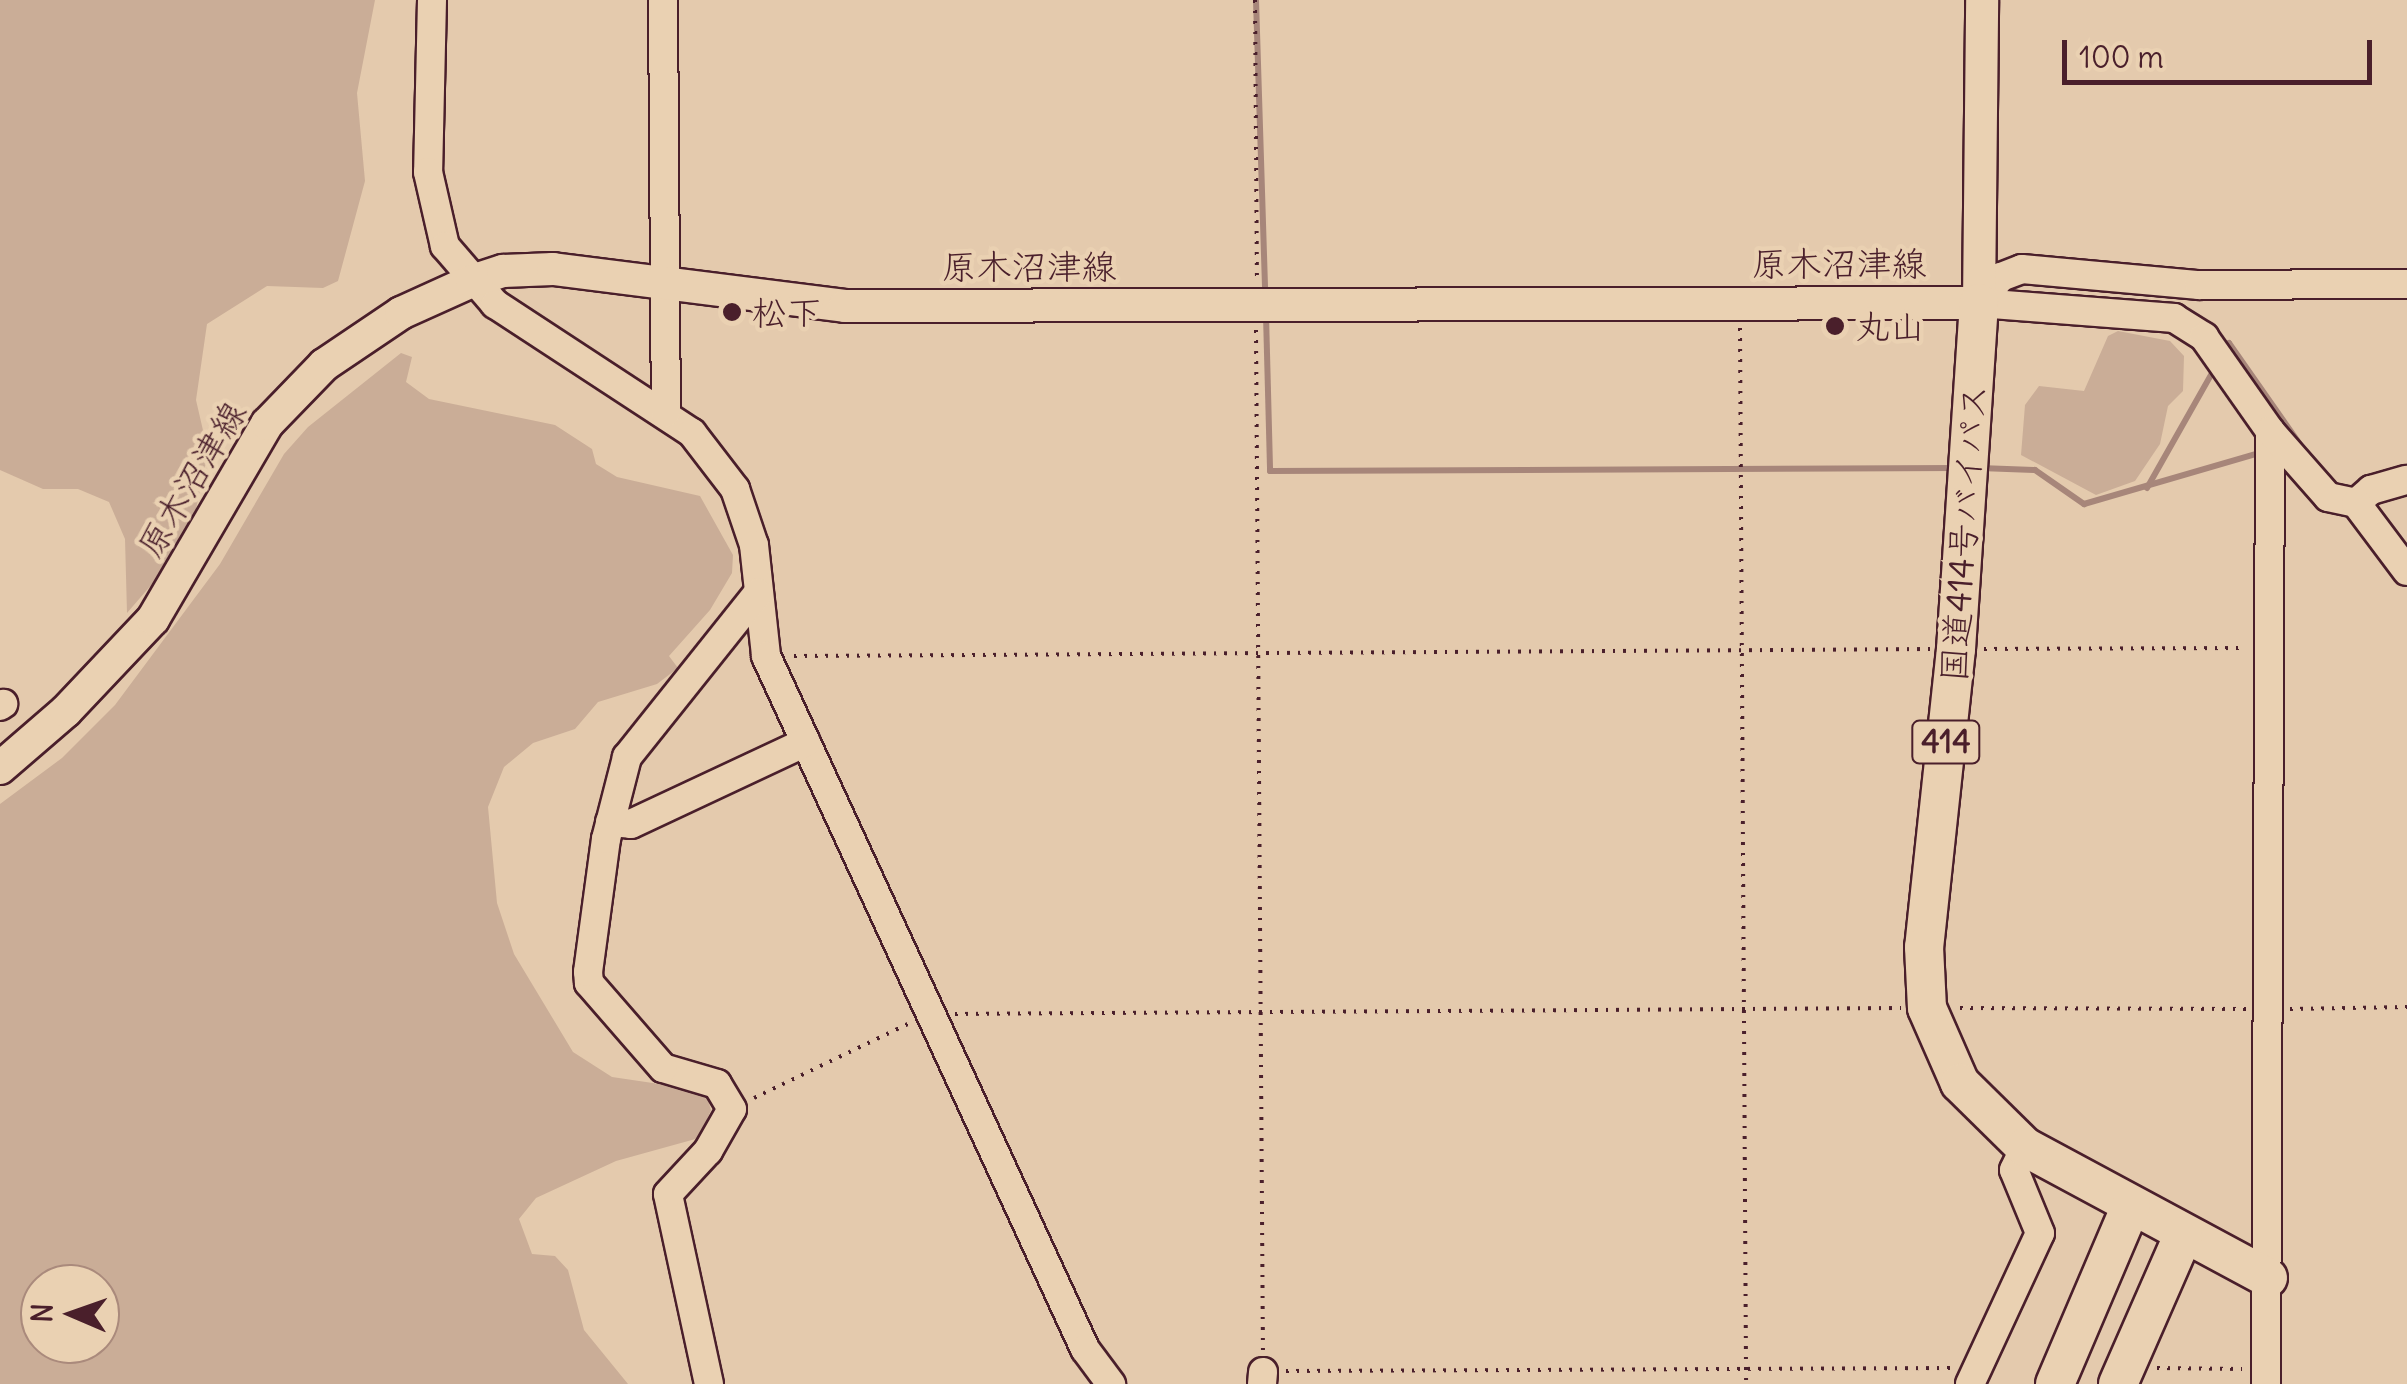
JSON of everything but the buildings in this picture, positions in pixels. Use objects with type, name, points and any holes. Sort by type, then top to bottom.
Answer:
[{"type":"highway","name":"国道414号バイパス","points":[[1980,302],[1956,649],[1924,947],[1927,1008],[1960,1082],[2025,1148],[2268,1278]]},
{"type":"highway","points":[[2055,1384],[2131,1206]]},
{"type":"highway","points":[[2118,1384],[2184,1236]]},
{"type":"main road","points":[[1980,302],[1982,0]]},
{"type":"main road","name":"原木沼津線","points":[[0,768],[66,711],[153,619],[266,424],[324,365],[401,312],[503,271],[553,268],[845,306],[1980,302]]},
{"type":"street","points":[[432,0],[428,172],[444,246],[495,304],[666,414],[704,446],[735,489],[750,521],[766,656],[1086,1349],[1107,1383]]},
{"type":"street","points":[[663,0],[666,414]]},
{"type":"street","points":[[1980,302],[2001,277],[2022,269],[2199,285],[2407,284]]},
{"type":"street","points":[[1980,302],[2174,318],[2204,337],[2270,431],[2344,500],[2407,571]]},
{"type":"street","points":[[2267,1376],[2270,431]]},
{"type":"street","points":[[2344,500],[2407,480]]},
{"type":"street","points":[[640,1194],[670,1188],[708,1151],[732,1109],[717,1084],[664,1068],[589,983],[610,822],[636,740],[758,593]]},
{"type":"street","points":[[610,822],[631,824],[806,742]]},
{"type":"street","points":[[1974,1376],[2040,1232],[2014,1170],[2025,1148]]},
{"type":"street","points":[[670,1188],[666,1258],[682,1330],[709,1384]]},
{"type":"path","points":[[1255,0],[1262,1378],[1746,1368],[1974,1376]]},
{"type":"path","points":[[1740,303],[1746,1384]]},
{"type":"path","points":[[766,656],[2269,648]]},
{"type":"path","points":[[732,1109],[930,1014],[2407,1007]]},
{"type":"path","points":[[2152,1368],[2267,1376]]},
{"type":"shaded area","points":[[0,0],[375,0],[357,93],[365,181],[338,281],[323,288],[267,286],[207,324],[196,400],[208,452],[196,509],[165,569],[127,613],[125,539],[109,502],[78,489],[43,489],[0,470]]},
{"type":"shaded area","points":[[2118,331],[2170,341],[2184,356],[2183,391],[2168,406],[2160,444],[2135,481],[2096,495],[2021,455],[2025,405],[2039,386],[2084,391],[2108,336]]},
{"type":"shaded area","points":[[401,353],[412,357],[406,382],[429,399],[555,425],[592,449],[596,464],[617,477],[700,496],[733,555],[732,573],[710,610],[669,656],[678,668],[657,684],[598,702],[575,729],[533,743],[504,767],[488,807],[497,903],[514,954],[573,1052],[612,1077],[706,1094],[711,1110],[699,1138],[616,1161],[536,1198],[519,1219],[532,1254],[555,1256],[568,1270],[584,1330],[628,1384],[0,1384],[0,804],[62,758],[115,705],[220,564],[284,454],[308,427]]},
{"type":"waterway","points":[[1256,0],[1265,293]]},
{"type":"waterway","points":[[1266,315],[1270,471],[1957,468]]},
{"type":"waterway","points":[[2224,353],[2229,343],[2304,450]]},
{"type":"waterway","points":[[2147,488],[2215,368]]},
{"type":"waterway","points":[[1980,468],[2035,470],[2084,504],[2259,453]]},
{"type":"place","name":"松下","points":[[732,312]]},
{"type":"place","name":"丸山","points":[[1835,326]]}]
